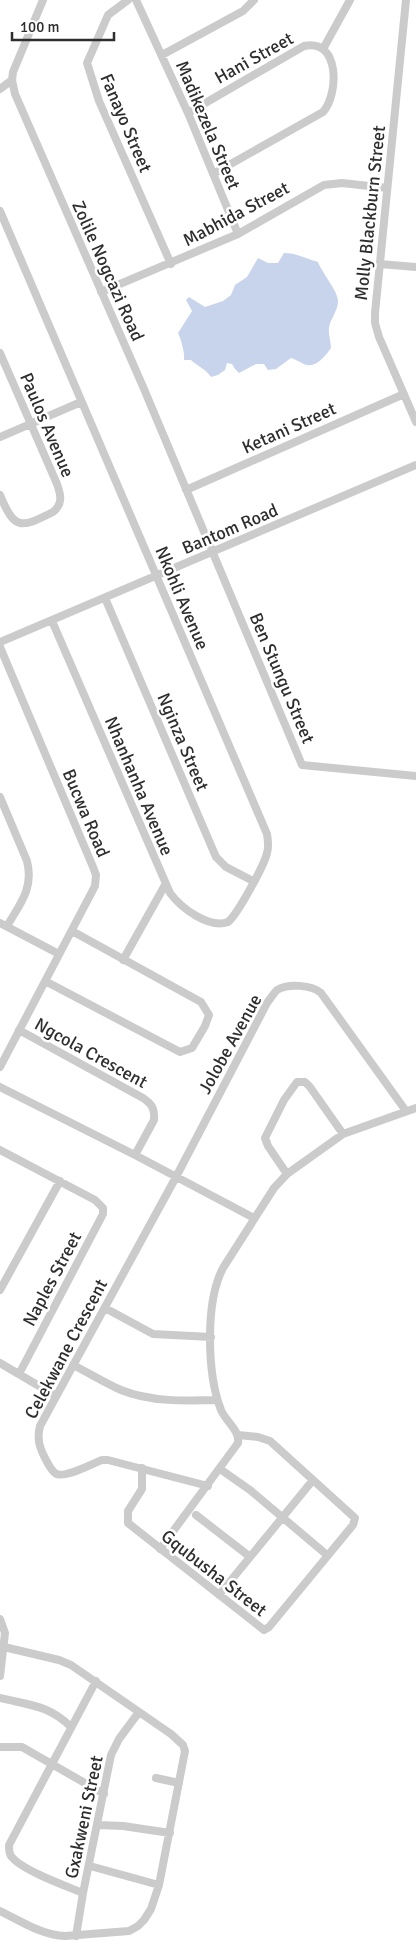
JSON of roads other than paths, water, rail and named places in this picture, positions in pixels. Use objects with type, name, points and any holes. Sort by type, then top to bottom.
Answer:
[{"type":"street","points":[[0,89],[12,80],[15,66],[43,0]]},
{"type":"street","name":"Fanayo Street","points":[[128,0],[108,15],[87,64],[100,101],[171,264]]},
{"type":"street","name":"Madikezela Street","points":[[136,0],[188,113],[238,234]]},
{"type":"street","points":[[162,55],[243,10],[254,0]]},
{"type":"street","points":[[323,50],[350,0]]},
{"type":"street","name":"Molly Blackburn Street","points":[[406,0],[375,323],[416,422]]},
{"type":"street","name":"Hani Street","points":[[188,113],[304,46],[314,46],[323,50],[331,59],[333,70],[331,99],[326,109],[318,116],[213,174]]},
{"type":"street","name":"Zolile Nogcazi Road","points":[[12,80],[15,94],[213,553]]},
{"type":"street","name":"Mabhida Street","points":[[101,292],[171,264],[238,234],[329,183],[387,188]]},
{"type":"street","name":"Nkohli Avenue","points":[[0,211],[267,834],[268,852],[233,917],[228,922],[219,924],[184,909],[165,885]]},
{"type":"street","points":[[380,264],[416,267]]},
{"type":"street","name":"Paulos Avenue","points":[[0,354],[31,424],[61,500],[57,509],[31,523],[21,523],[10,516],[0,495]]},
{"type":"street","name":"Ketani Street","points":[[186,490],[404,394]]},
{"type":"street","points":[[0,438],[82,402]]},
{"type":"street","name":"Bantom Road","points":[[0,642],[416,465]]},
{"type":"street","name":"Ben Stungu Street","points":[[213,553],[302,764],[416,776]]},
{"type":"street","name":"Nginza Street","points":[[105,598],[216,857],[226,867],[253,881]]},
{"type":"street","name":"Nhanhanha Avenue","points":[[52,620],[165,885]]},
{"type":"street","name":"Bucwa Road","points":[[0,647],[96,875],[95,886],[0,1067]]},
{"type":"street","points":[[0,797],[30,872],[29,886],[4,924],[59,954]]},
{"type":"street","points":[[123,960],[165,885]]},
{"type":"street","points":[[45,981],[180,1052],[188,1051],[192,1048],[208,1020],[209,1015],[204,1006],[193,997],[72,931]]},
{"type":"street","name":"Jolobe Avenue","points":[[176,1177],[267,1003],[278,990],[293,986],[309,986],[321,992],[406,1111]]},
{"type":"street","name":"Ngcola Crescent","points":[[18,1030],[152,1104],[155,1114],[154,1120],[135,1155]]},
{"type":"street","points":[[287,1174],[268,1146],[265,1138],[288,1093],[296,1082],[305,1082],[343,1134]]},
{"type":"street","points":[[0,1087],[254,1218]]},
{"type":"street","points":[[160,1549],[237,1447],[239,1440],[238,1435],[225,1418],[217,1400],[211,1367],[214,1295],[218,1278],[254,1218],[274,1188],[287,1174],[343,1134],[416,1108]]},
{"type":"street","points":[[0,1150],[60,1181],[0,1290]]},
{"type":"street","name":"Celekwane Crescent","points":[[176,1177],[40,1426],[37,1438],[45,1458],[55,1474],[71,1473],[102,1460],[142,1468],[208,1486]]},
{"type":"street","name":"Naples Street","points":[[19,1374],[103,1214],[102,1205],[60,1181]]},
{"type":"street","points":[[105,1308],[153,1334],[211,1337]]},
{"type":"street","points":[[0,1363],[56,1396]]},
{"type":"street","points":[[73,1365],[123,1391],[139,1396],[181,1400],[217,1400]]},
{"type":"street","name":"Gqubusha Street","points":[[142,1468],[142,1489],[128,1511],[128,1524],[264,1630],[269,1627],[355,1522],[355,1518],[270,1441],[258,1437],[238,1435]]},
{"type":"street","points":[[220,1469],[250,1490],[327,1555]]},
{"type":"street","points":[[219,1595],[313,1480]]},
{"type":"street","points":[[196,1515],[249,1556]]},
{"type":"street","points":[[0,1619],[5,1633],[0,1676]]},
{"type":"street","points":[[0,1911],[54,1936],[76,1936],[134,1929],[144,1920],[151,1909],[159,1885],[185,1758],[183,1745],[171,1734],[96,1681],[65,1662],[4,1647]]},
{"type":"street","points":[[83,1893],[45,1877],[19,1863],[12,1858],[9,1852],[9,1845],[96,1681]]},
{"type":"street","points":[[0,1698],[47,1709],[61,1717],[71,1727]]},
{"type":"street","name":"Gxakweni Street","points":[[76,1936],[83,1893],[115,1746],[139,1712]]},
{"type":"street","points":[[0,1747],[22,1747],[104,1794]]},
{"type":"street","points":[[156,1778],[179,1783]]},
{"type":"street","points":[[98,1825],[123,1826],[170,1833]]},
{"type":"street","points":[[90,1866],[159,1885]]},
{"type":"water","points":[[284,253],[318,262],[337,297],[337,308],[329,328],[331,348],[324,357],[311,365],[291,358],[276,369],[268,370],[264,364],[256,364],[239,373],[232,364],[227,363],[225,370],[211,377],[191,360],[184,360],[183,346],[178,333],[192,311],[186,300],[189,297],[205,307],[223,301],[231,295],[235,285],[247,277],[258,258],[268,263],[278,263]]}]
